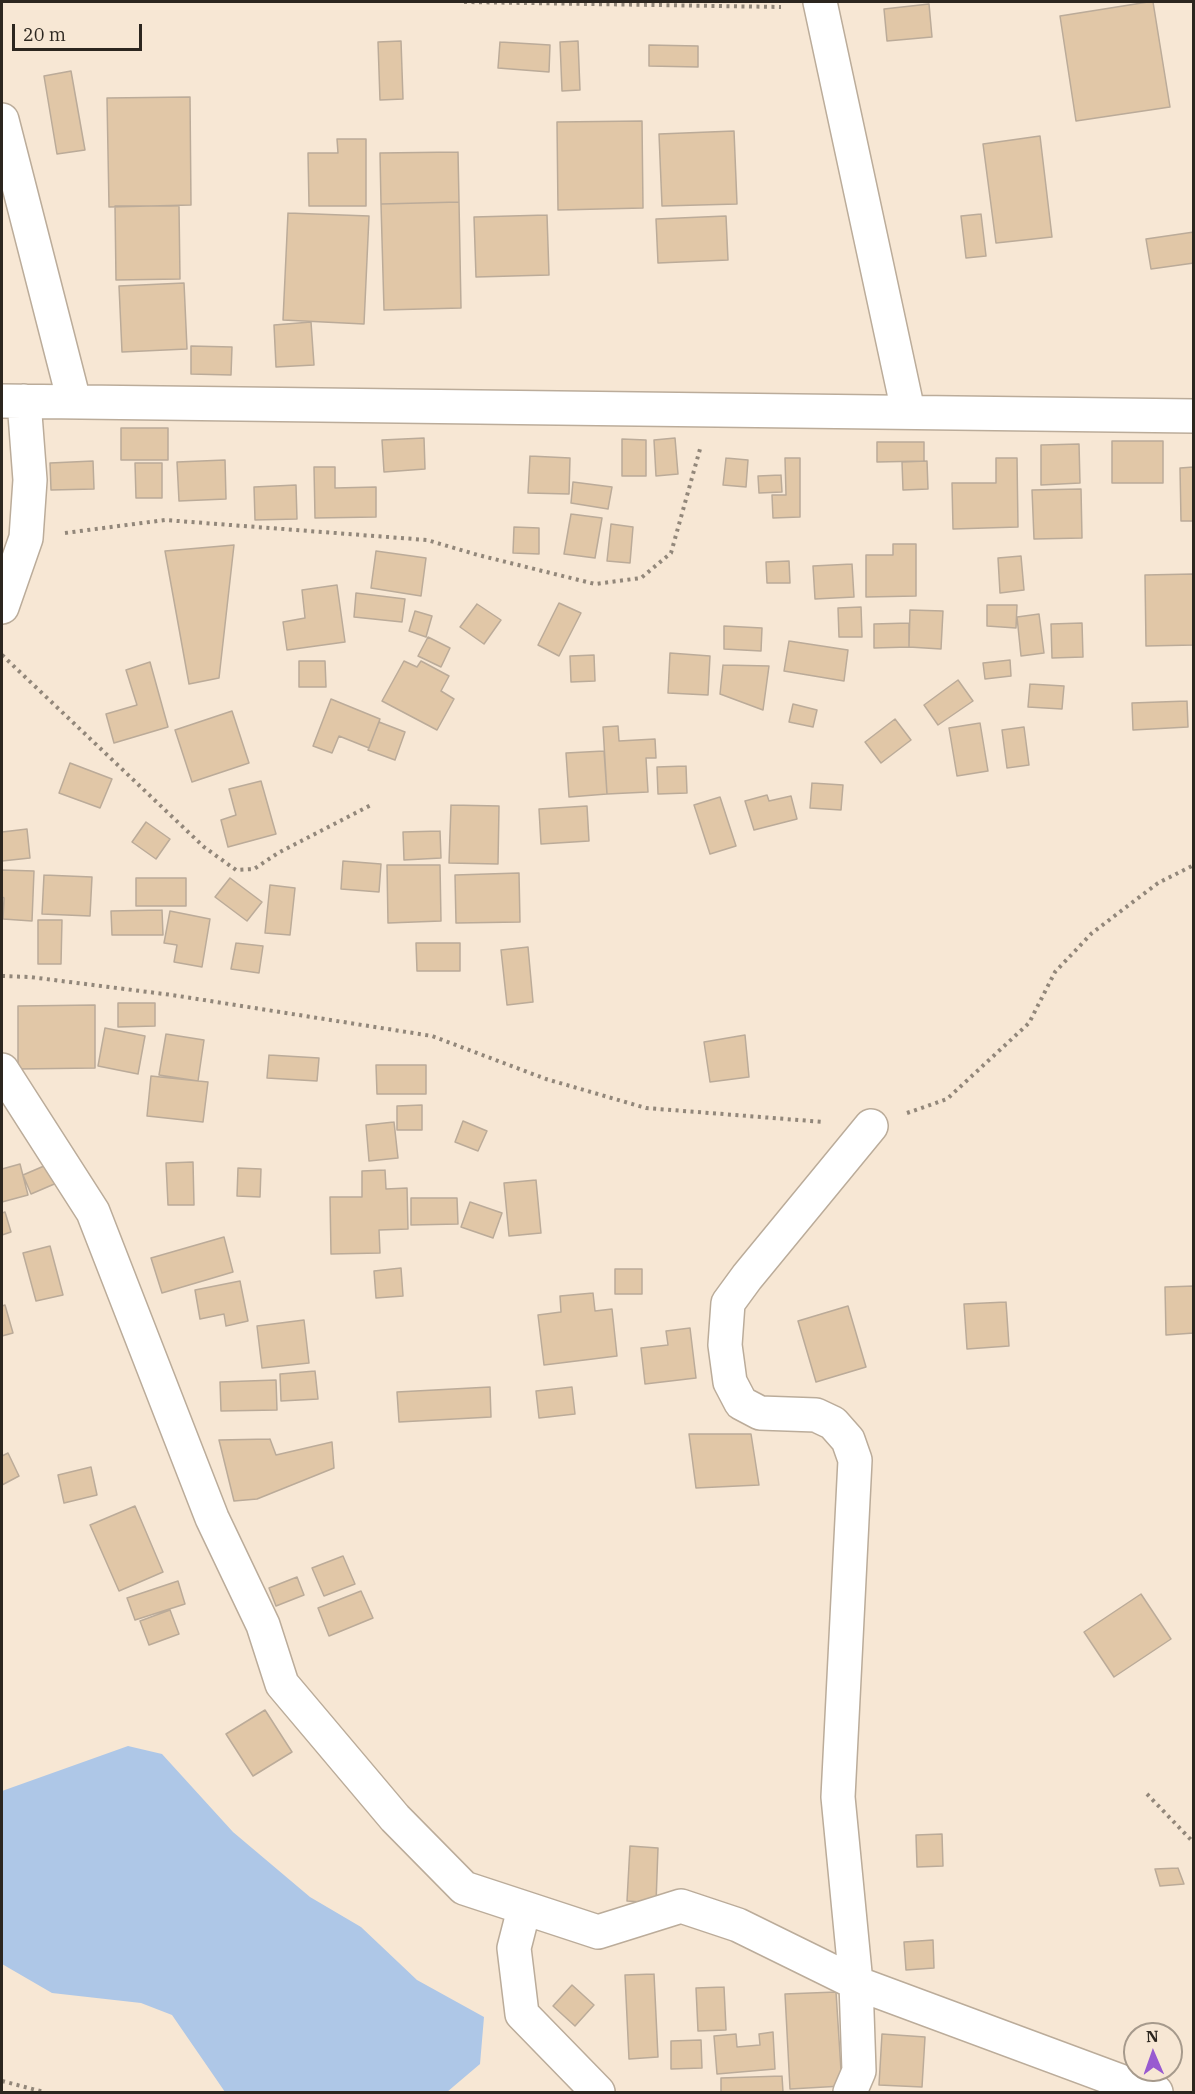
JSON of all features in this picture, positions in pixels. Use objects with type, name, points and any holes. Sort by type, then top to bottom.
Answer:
[{"type":"street","points":[[820,4],[908,411]]},
{"type":"street","points":[[2,120],[74,401]]},
{"type":"street","points":[[2,607],[26,538],[30,480],[13,401],[1194,416]]},
{"type":"street","points":[[2,1070],[93,1212],[212,1518],[263,1625],[282,1684],[395,1818],[464,1888],[598,1932],[681,1906],[738,1925],[856,1983],[1147,2091],[1156,2092]]},
{"type":"street","points":[[850,2092],[859,2071],[856,1983],[838,1797],[855,1460],[848,1440],[833,1424],[816,1415],[760,1413],[741,1404],[730,1382],[724,1345],[728,1303],[747,1276],[871,1126]]},
{"type":"street","points":[[524,1909],[514,1948],[522,2014],[598,2092]]},
{"type":"path","points":[[464,2],[820,4]]},
{"type":"path","points":[[26,538],[165,520],[426,540],[596,584],[641,578],[671,553],[711,409]]},
{"type":"path","points":[[2,655],[204,847],[236,870],[254,869],[278,853],[371,805]]},
{"type":"path","points":[[2,976],[30,977],[172,995],[432,1036],[546,1079],[646,1108],[871,1126],[947,1099],[1029,1023],[1055,972],[1092,933],[1158,883],[1194,865]]},
{"type":"path","points":[[1147,1794],[1194,1844]]},
{"type":"path","points":[[2,2081],[44,2092]]},
{"type":"water","points":[[128,1746],[162,1754],[233,1832],[310,1897],[361,1927],[417,1980],[484,2017],[480,2064],[447,2092],[225,2092],[172,2015],[141,2003],[52,1993],[2,1964],[2,1791]]},
{"type":"building","points":[[1153,2],[1170,107],[1076,121],[1060,16]]},
{"type":"building","points":[[929,4],[932,37],[887,41],[884,9]]},
{"type":"building","points":[[401,41],[403,99],[380,100],[378,42]]},
{"type":"building","points":[[578,41],[580,90],[562,91],[560,42]]},
{"type":"building","points":[[500,42],[550,45],[549,72],[498,68]]},
{"type":"building","points":[[649,45],[698,46],[698,67],[649,66]]},
{"type":"building","points":[[71,71],[85,150],[57,154],[44,76]]},
{"type":"building","points":[[190,97],[191,205],[109,207],[107,98]]},
{"type":"building","points":[[642,121],[643,208],[558,210],[557,122]]},
{"type":"building","points":[[734,131],[737,204],[662,206],[659,134]]},
{"type":"building","points":[[1040,136],[1052,237],[996,243],[983,144]]},
{"type":"building","points":[[337,139],[366,139],[366,206],[309,206],[308,153],[338,153]]},
{"type":"building","points":[[458,152],[459,202],[381,204],[380,153]]},
{"type":"building","points":[[459,202],[461,308],[384,310],[381,204]]},
{"type":"building","points":[[115,206],[179,206],[180,279],[116,280]]},
{"type":"building","points":[[288,213],[369,216],[364,324],[283,320]]},
{"type":"building","points":[[981,214],[986,256],[966,258],[961,216]]},
{"type":"building","points":[[547,215],[549,275],[476,277],[474,217]]},
{"type":"building","points":[[726,216],[728,260],[658,263],[656,219]]},
{"type":"building","points":[[1194,232],[1194,263],[1151,269],[1146,239]]},
{"type":"building","points":[[184,283],[187,349],[122,352],[119,286]]},
{"type":"building","points":[[311,322],[314,365],[276,367],[274,325]]},
{"type":"building","points":[[191,346],[232,347],[231,375],[191,374]]},
{"type":"building","points":[[121,428],[168,428],[168,460],[121,460]]},
{"type":"building","points":[[424,438],[425,469],[384,472],[382,440]]},
{"type":"building","points":[[675,438],[678,474],[656,476],[654,440]]},
{"type":"building","points":[[622,439],[646,440],[646,476],[622,476]]},
{"type":"building","points":[[1112,441],[1163,441],[1163,483],[1112,483]]},
{"type":"building","points":[[877,442],[924,442],[924,461],[877,462]]},
{"type":"building","points":[[1079,444],[1080,483],[1041,485],[1041,445]]},
{"type":"building","points":[[530,456],[570,458],[569,494],[528,493]]},
{"type":"building","points":[[726,458],[748,460],[746,487],[723,485]]},
{"type":"building","points":[[785,458],[800,458],[800,517],[773,518],[772,495],[786,495]]},
{"type":"building","points":[[996,458],[1017,458],[1018,527],[953,529],[952,483],[996,483]]},
{"type":"building","points":[[225,460],[226,499],[179,501],[177,462]]},
{"type":"building","points":[[93,461],[94,489],[51,490],[50,463]]},
{"type":"building","points":[[927,461],[928,489],[903,490],[902,462]]},
{"type":"building","points":[[135,463],[162,463],[162,498],[136,498]]},
{"type":"building","points":[[314,467],[335,467],[335,488],[376,487],[376,517],[315,518]]},
{"type":"building","points":[[1194,467],[1194,521],[1181,521],[1180,468]]},
{"type":"building","points":[[781,475],[782,492],[759,493],[758,476]]},
{"type":"building","points":[[573,482],[612,487],[608,509],[571,503]]},
{"type":"building","points":[[296,485],[297,519],[255,520],[254,487]]},
{"type":"building","points":[[1081,489],[1082,538],[1034,539],[1032,490]]},
{"type":"building","points":[[571,514],[602,518],[595,558],[564,554]]},
{"type":"building","points":[[611,524],[633,527],[630,563],[607,561]]},
{"type":"building","points":[[514,527],[539,528],[539,554],[513,553]]},
{"type":"building","points":[[893,544],[916,544],[916,596],[866,597],[866,555],[893,555]]},
{"type":"building","points":[[234,545],[219,678],[189,684],[165,551]]},
{"type":"building","points":[[376,551],[426,558],[421,596],[371,588]]},
{"type":"building","points":[[1021,556],[1024,590],[1000,593],[998,558]]},
{"type":"building","points":[[789,561],[790,583],[767,583],[766,562]]},
{"type":"building","points":[[852,564],[854,597],[815,599],[813,566]]},
{"type":"building","points":[[1193,574],[1194,645],[1146,646],[1145,575]]},
{"type":"building","points":[[337,585],[345,642],[287,650],[283,622],[305,618],[302,590]]},
{"type":"building","points":[[356,593],[405,599],[402,622],[354,617]]},
{"type":"building","points":[[559,603],[581,613],[559,656],[538,645]]},
{"type":"building","points":[[477,604],[501,620],[484,644],[460,627]]},
{"type":"building","points":[[987,605],[1017,605],[1016,628],[987,626]]},
{"type":"building","points":[[861,607],[862,637],[839,637],[838,608]]},
{"type":"building","points":[[910,610],[943,611],[941,649],[909,647]]},
{"type":"building","points":[[415,611],[432,616],[426,637],[409,631]]},
{"type":"building","points":[[1039,614],[1044,653],[1021,656],[1017,617]]},
{"type":"building","points":[[909,623],[909,647],[874,648],[874,624]]},
{"type":"building","points":[[1082,623],[1083,657],[1052,658],[1051,624]]},
{"type":"building","points":[[724,626],[762,628],[761,651],[724,649]]},
{"type":"building","points":[[428,637],[450,648],[441,667],[418,656]]},
{"type":"building","points":[[789,641],[848,650],[844,681],[784,671]]},
{"type":"building","points":[[670,653],[710,656],[708,695],[668,693]]},
{"type":"building","points":[[594,655],[595,681],[571,682],[570,656]]},
{"type":"building","points":[[1010,660],[1011,676],[985,679],[983,663]]},
{"type":"building","points":[[299,661],[325,661],[326,687],[299,687]]},
{"type":"building","points":[[404,661],[417,667],[421,661],[449,676],[441,691],[454,699],[437,730],[382,701]]},
{"type":"building","points":[[150,662],[168,727],[114,743],[106,714],[137,705],[126,670]]},
{"type":"building","points":[[723,665],[769,666],[763,710],[720,694]]},
{"type":"building","points":[[958,680],[973,701],[938,725],[924,705]]},
{"type":"building","points":[[1030,684],[1064,686],[1062,709],[1028,707]]},
{"type":"building","points":[[331,699],[380,719],[369,748],[339,736],[332,753],[313,746]]},
{"type":"building","points":[[1187,701],[1188,727],[1133,730],[1132,703]]},
{"type":"building","points":[[793,704],[817,710],[813,727],[789,722]]},
{"type":"building","points":[[232,711],[249,763],[192,782],[175,730]]},
{"type":"building","points":[[895,719],[911,740],[881,763],[865,742]]},
{"type":"building","points":[[379,722],[405,732],[395,760],[368,750]]},
{"type":"building","points":[[980,723],[988,771],[957,776],[949,728]]},
{"type":"building","points":[[618,726],[619,741],[655,739],[656,758],[646,758],[648,792],[607,794],[603,727]]},
{"type":"building","points":[[1024,727],[1029,765],[1007,768],[1002,730]]},
{"type":"building","points":[[604,751],[607,794],[569,797],[566,753]]},
{"type":"building","points":[[70,763],[112,779],[100,808],[59,793]]},
{"type":"building","points":[[686,766],[687,793],[658,794],[657,767]]},
{"type":"building","points":[[261,781],[276,834],[228,847],[221,820],[236,815],[229,789]]},
{"type":"building","points":[[812,783],[843,785],[841,810],[810,808]]},
{"type":"building","points":[[767,795],[769,801],[791,796],[797,819],[754,830],[745,801]]},
{"type":"building","points":[[720,797],[736,846],[710,854],[694,805]]},
{"type":"building","points":[[451,805],[499,806],[498,864],[449,863]]},
{"type":"building","points":[[587,806],[589,841],[541,844],[539,809]]},
{"type":"building","points":[[146,822],[170,839],[156,859],[132,842]]},
{"type":"building","points":[[27,829],[30,858],[2,861],[2,832]]},
{"type":"building","points":[[440,831],[441,858],[404,860],[403,832]]},
{"type":"building","points":[[343,861],[381,864],[379,892],[341,889]]},
{"type":"building","points":[[387,865],[440,865],[441,921],[388,923]]},
{"type":"building","points":[[2,870],[34,871],[32,921],[3,919]]},
{"type":"building","points":[[519,873],[520,922],[456,923],[455,875]]},
{"type":"building","points":[[44,875],[92,877],[90,916],[42,914]]},
{"type":"building","points":[[136,878],[186,878],[186,906],[136,906]]},
{"type":"building","points":[[230,878],[262,902],[247,921],[215,897]]},
{"type":"building","points":[[270,885],[295,888],[290,935],[265,933]]},
{"type":"building","points":[[162,910],[163,935],[112,935],[111,911]]},
{"type":"building","points":[[170,911],[210,919],[202,967],[174,962],[177,945],[164,943]]},
{"type":"building","points":[[38,920],[62,920],[61,964],[38,964]]},
{"type":"building","points":[[236,943],[263,946],[259,973],[231,969]]},
{"type":"building","points":[[416,943],[460,943],[460,971],[417,971]]},
{"type":"building","points":[[528,947],[533,1002],[507,1005],[501,950]]},
{"type":"building","points":[[118,1003],[155,1003],[155,1026],[118,1027]]},
{"type":"building","points":[[95,1005],[95,1068],[18,1069],[18,1006]]},
{"type":"building","points":[[105,1028],[145,1036],[138,1074],[98,1066]]},
{"type":"building","points":[[166,1034],[204,1040],[198,1081],[159,1075]]},
{"type":"building","points":[[745,1035],[749,1077],[710,1082],[704,1042]]},
{"type":"building","points":[[269,1055],[319,1058],[317,1081],[267,1078]]},
{"type":"building","points":[[376,1065],[426,1065],[426,1094],[377,1094]]},
{"type":"building","points":[[151,1076],[208,1082],[203,1122],[147,1116]]},
{"type":"building","points":[[422,1105],[422,1130],[397,1130],[397,1106]]},
{"type":"building","points":[[463,1121],[487,1131],[478,1151],[455,1142]]},
{"type":"building","points":[[394,1122],[398,1158],[369,1161],[366,1125]]},
{"type":"building","points":[[193,1162],[194,1205],[168,1205],[166,1163]]},
{"type":"building","points":[[51,1163],[59,1182],[31,1194],[23,1175]]},
{"type":"building","points":[[20,1164],[28,1195],[2,1202],[2,1169]]},
{"type":"building","points":[[238,1168],[261,1169],[260,1197],[237,1196]]},
{"type":"building","points":[[385,1170],[386,1189],[407,1188],[408,1229],[379,1230],[380,1253],[331,1254],[330,1197],[362,1197],[362,1171]]},
{"type":"building","points":[[536,1180],[541,1233],[509,1236],[504,1183]]},
{"type":"building","points":[[411,1198],[457,1198],[458,1224],[411,1225]]},
{"type":"building","points":[[470,1202],[502,1213],[493,1238],[461,1227]]},
{"type":"building","points":[[5,1212],[11,1232],[2,1235],[2,1213]]},
{"type":"building","points":[[224,1237],[233,1272],[162,1293],[151,1258]]},
{"type":"building","points":[[50,1246],[63,1295],[36,1301],[23,1253]]},
{"type":"building","points":[[401,1268],[403,1296],[376,1298],[374,1271]]},
{"type":"building","points":[[615,1269],[642,1269],[642,1294],[615,1294]]},
{"type":"building","points":[[240,1281],[248,1321],[226,1326],[224,1314],[200,1319],[195,1290]]},
{"type":"building","points":[[1194,1286],[1194,1333],[1166,1335],[1165,1287]]},
{"type":"building","points":[[593,1293],[595,1311],[612,1309],[617,1356],[544,1365],[538,1315],[561,1312],[560,1296]]},
{"type":"building","points":[[1006,1302],[1009,1346],[967,1349],[964,1304]]},
{"type":"building","points":[[5,1305],[13,1333],[2,1336],[2,1306]]},
{"type":"building","points":[[848,1306],[866,1367],[816,1382],[798,1321]]},
{"type":"building","points":[[304,1320],[309,1363],[262,1368],[257,1326]]},
{"type":"building","points":[[690,1328],[696,1378],[645,1384],[641,1348],[668,1345],[666,1331]]},
{"type":"building","points":[[315,1371],[318,1399],[281,1401],[280,1374]]},
{"type":"building","points":[[276,1380],[277,1410],[221,1411],[220,1382]]},
{"type":"building","points":[[490,1387],[491,1417],[399,1422],[397,1392]]},
{"type":"building","points":[[572,1387],[575,1414],[539,1418],[536,1391]]},
{"type":"building","points":[[689,1434],[751,1434],[759,1485],[696,1488]]},
{"type":"building","points":[[270,1439],[276,1455],[332,1442],[334,1468],[257,1499],[234,1501],[219,1440]]},
{"type":"building","points":[[8,1453],[19,1476],[2,1485],[2,1456]]},
{"type":"building","points":[[91,1467],[97,1495],[64,1503],[58,1475]]},
{"type":"building","points":[[135,1506],[163,1572],[119,1591],[90,1525]]},
{"type":"building","points":[[343,1556],[355,1584],[324,1596],[312,1568]]},
{"type":"building","points":[[297,1577],[304,1595],[276,1606],[269,1588]]},
{"type":"building","points":[[178,1581],[185,1604],[135,1620],[127,1598]]},
{"type":"building","points":[[361,1591],[373,1618],[329,1636],[318,1608]]},
{"type":"building","points":[[1141,1594],[1171,1639],[1114,1677],[1084,1632]]},
{"type":"building","points":[[170,1610],[179,1634],[149,1645],[140,1621]]},
{"type":"building","points":[[265,1710],[292,1752],[253,1776],[226,1734]]},
{"type":"building","points":[[942,1834],[943,1866],[917,1867],[916,1835]]},
{"type":"building","points":[[630,1846],[658,1848],[656,1903],[627,1901]]},
{"type":"building","points":[[1178,1868],[1184,1884],[1160,1886],[1155,1869]]},
{"type":"building","points":[[933,1940],[934,1968],[906,1970],[904,1942]]},
{"type":"building","points":[[654,1974],[658,2057],[629,2059],[625,1975]]},
{"type":"building","points":[[572,1985],[594,2005],[575,2026],[553,2006]]},
{"type":"building","points":[[724,1987],[726,2030],[698,2031],[696,1988]]},
{"type":"building","points":[[836,1992],[842,2086],[790,2089],[785,1994]]},
{"type":"building","points":[[773,2032],[775,2069],[717,2074],[714,2036],[736,2034],[737,2047],[760,2045],[759,2034]]},
{"type":"building","points":[[882,2034],[925,2037],[922,2087],[879,2085]]},
{"type":"building","points":[[701,2040],[702,2068],[671,2069],[671,2041]]},
{"type":"building","points":[[782,2076],[783,2092],[721,2092],[721,2078]]}]
